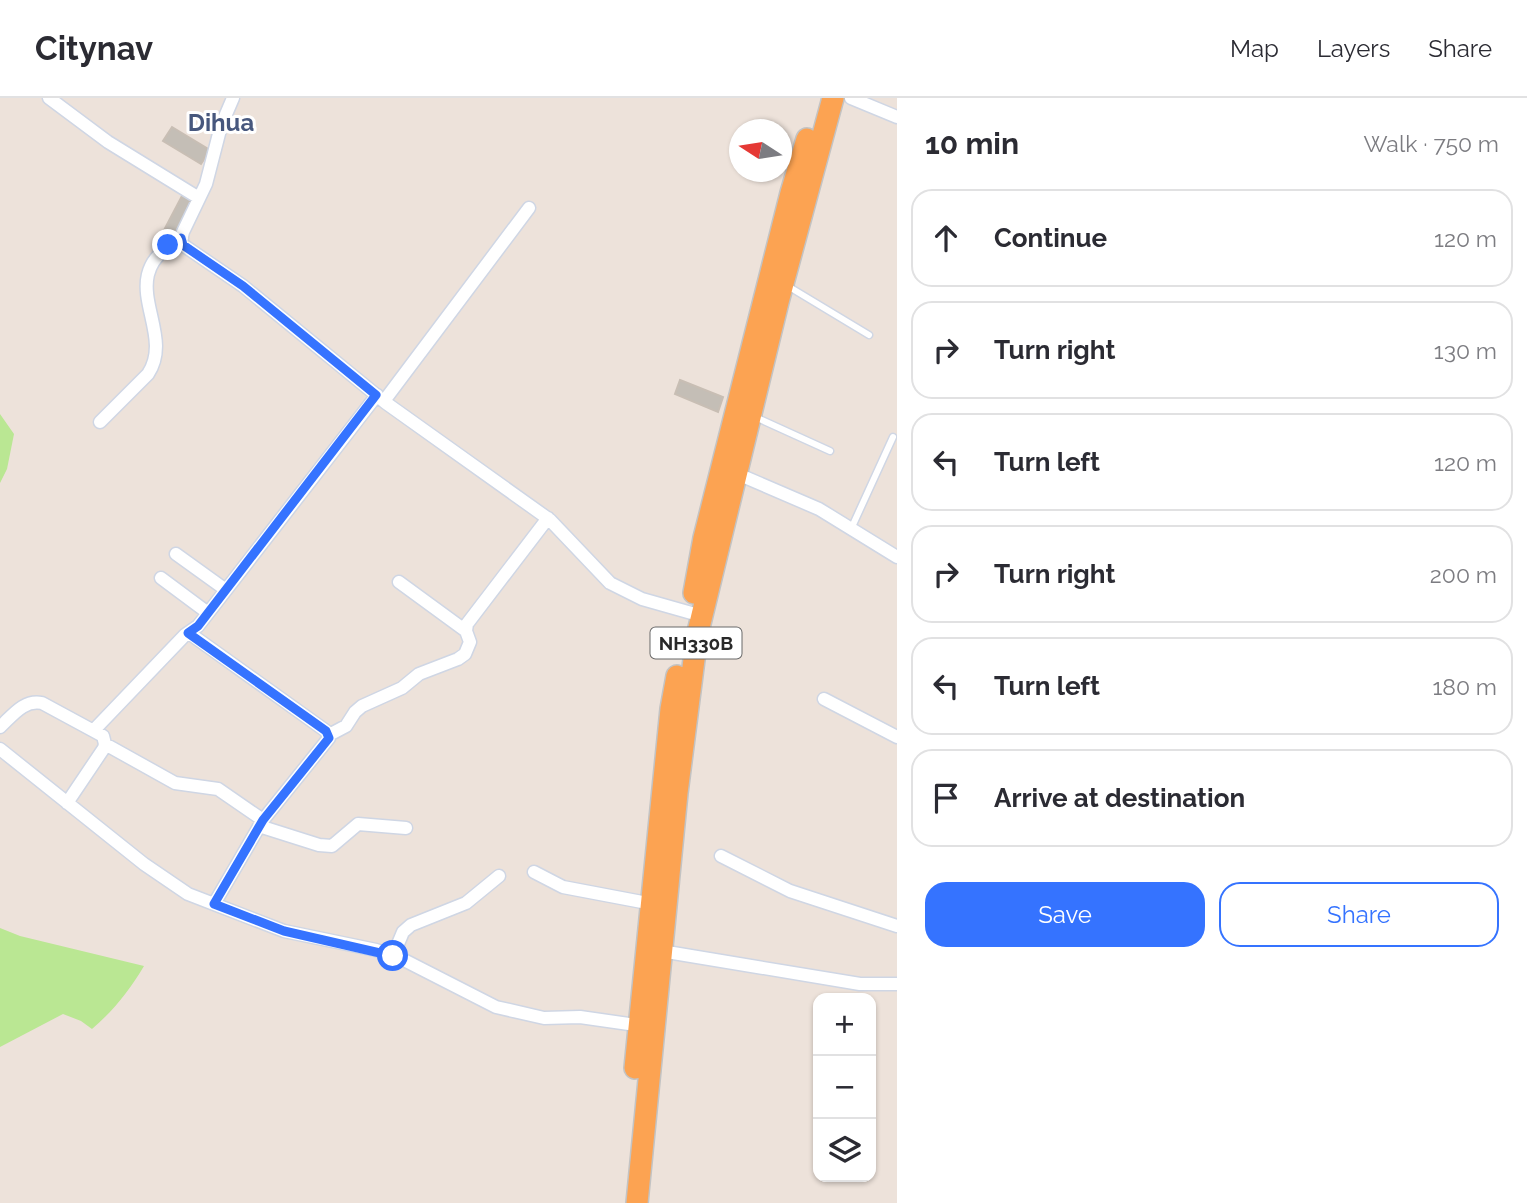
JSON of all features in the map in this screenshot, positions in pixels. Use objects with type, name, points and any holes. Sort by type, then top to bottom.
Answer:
[{"type":"highway","name":"NH330B","points":[[729,471],[790,193],[819,98]]},
{"type":"highway","name":"NH330B","points":[[622,1203],[646,1027],[658,905],[671,709],[696,614],[704,538],[751,415],[833,98]]},
{"type":"highway","name":"NH330B","points":[[637,1203],[646,1027],[661,951],[658,905]]},
{"type":"street","points":[[49,98],[108,142],[200,198]]},
{"type":"street","points":[[100,422],[154,365],[156,348],[148,305],[147,275],[160,252],[181,238],[206,184],[221,126],[233,98]]},
{"type":"street","points":[[851,98],[897,117]]},
{"type":"street","points":[[94,730],[188,633],[198,626],[529,208]]},
{"type":"street","points":[[181,238],[183,245],[243,286],[380,398],[548,518],[610,583],[642,599],[696,614]]},
{"type":"street","points":[[729,471],[819,509],[897,557]]},
{"type":"street","points":[[214,904],[261,823],[328,741],[329,736],[346,726],[358,708],[402,688],[419,674],[465,654],[470,642],[466,631],[467,624],[548,518]]},
{"type":"street","points":[[176,554],[226,590]]},
{"type":"street","points":[[161,578],[208,613]]},
{"type":"street","points":[[400,582],[466,631]]},
{"type":"street","points":[[188,633],[326,731],[329,736]]},
{"type":"street","points":[[824,699],[897,737]]},
{"type":"street","points":[[0,727],[27,703],[34,701],[103,736],[105,744],[67,803]]},
{"type":"street","points":[[105,744],[175,783],[226,792],[261,823],[319,845],[332,846],[358,824],[406,828]]},
{"type":"street","points":[[0,749],[144,864],[188,894],[284,931],[393,956],[496,1007],[544,1018],[580,1017],[646,1027]]},
{"type":"street","points":[[721,856],[790,891],[897,926]]},
{"type":"street","points":[[534,872],[563,887],[658,905]]},
{"type":"street","points":[[393,956],[403,932],[411,925],[466,903],[499,876]]},
{"type":"street","points":[[661,951],[860,984],[897,984]]},
{"type":"lane","points":[[783,284],[869,335]]},
{"type":"lane","points":[[751,415],[830,451]]},
{"type":"lane","points":[[851,529],[893,437]]},
{"type":"green space","points":[[0,414],[14,434],[7,469],[0,483]]},
{"type":"green space","points":[[0,928],[20,936],[144,966],[121,1000],[92,1029],[63,1014],[0,1047]]},
{"type":"building","points":[[172,127],[210,150],[201,164],[163,141]]},
{"type":"building","points":[[184,192],[195,198],[174,238],[163,232]]},
{"type":"building","points":[[680,380],[723,397],[718,412],[675,394]]},
{"type":"district","name":"Dihua","points":[[221,122]]},
{"type":"route","points":[[168,245],[181,238],[183,245],[243,286],[376,395],[198,626],[188,633],[326,731],[329,736],[328,741],[263,820],[214,904],[284,931],[393,956]]}]
